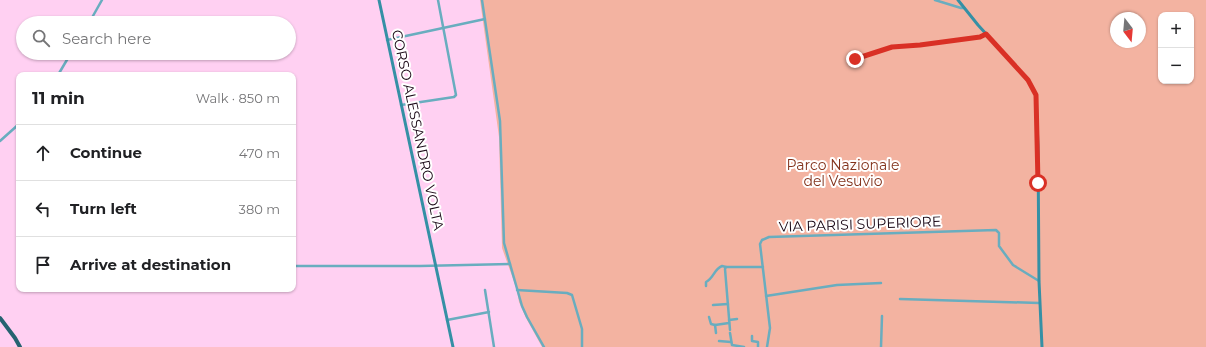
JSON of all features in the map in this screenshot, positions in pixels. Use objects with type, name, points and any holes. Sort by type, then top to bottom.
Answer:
[{"type":"highway","points":[[0,318],[20,347]]},
{"type":"street","points":[[93,16],[102,0]]},
{"type":"street","name":"CORSO ALESSANDRO VOLTA","points":[[379,0],[453,347]]},
{"type":"street","points":[[401,105],[454,97],[456,95],[438,0]]},
{"type":"street","points":[[482,0],[500,121],[504,243],[522,306],[544,347]]},
{"type":"street","points":[[935,0],[964,8]]},
{"type":"street","points":[[958,0],[986,34],[1028,80],[1036,95],[1038,147],[1039,303],[1042,347]]},
{"type":"street","points":[[387,40],[485,19]]},
{"type":"street","points":[[855,59],[892,47],[980,37],[986,34]]},
{"type":"street","points":[[60,72],[66,60]]},
{"type":"street","points":[[0,141],[16,127]]},
{"type":"street","name":"VIA PARISI SUPERIORE","points":[[767,347],[770,328],[760,244],[762,240],[769,237],[996,230],[999,233],[1000,246],[1014,266],[1039,281]]},
{"type":"street","points":[[296,266],[510,264]]},
{"type":"street","points":[[706,286],[706,282],[714,276],[718,268],[722,266],[763,267]]},
{"type":"street","points":[[726,267],[725,273],[731,342],[732,346],[744,347]]},
{"type":"street","points":[[766,296],[838,285],[881,283]]},
{"type":"street","points":[[485,290],[494,347]]},
{"type":"street","points":[[518,290],[572,295],[582,329],[582,347]]},
{"type":"street","points":[[900,299],[1039,303]]},
{"type":"street","points":[[713,305],[728,304]]},
{"type":"street","points":[[447,320],[488,312]]},
{"type":"street","points":[[881,347],[882,316]]},
{"type":"street","points":[[709,317],[711,324],[715,325],[737,319]]},
{"type":"street","points":[[715,325],[716,333]]},
{"type":"street","points":[[752,336],[752,340],[759,341],[758,347]]},
{"type":"street","points":[[719,341],[731,342]]},
{"type":"green space","name":"Parco Nazionale del Vesuvio","points":[[480,0],[1206,0],[1206,347],[542,347],[519,302],[517,290],[502,248],[499,137]]},
{"type":"route","points":[[855,59],[892,47],[980,37],[986,34],[1028,80],[1034,89],[1037,106],[1038,183]]}]
